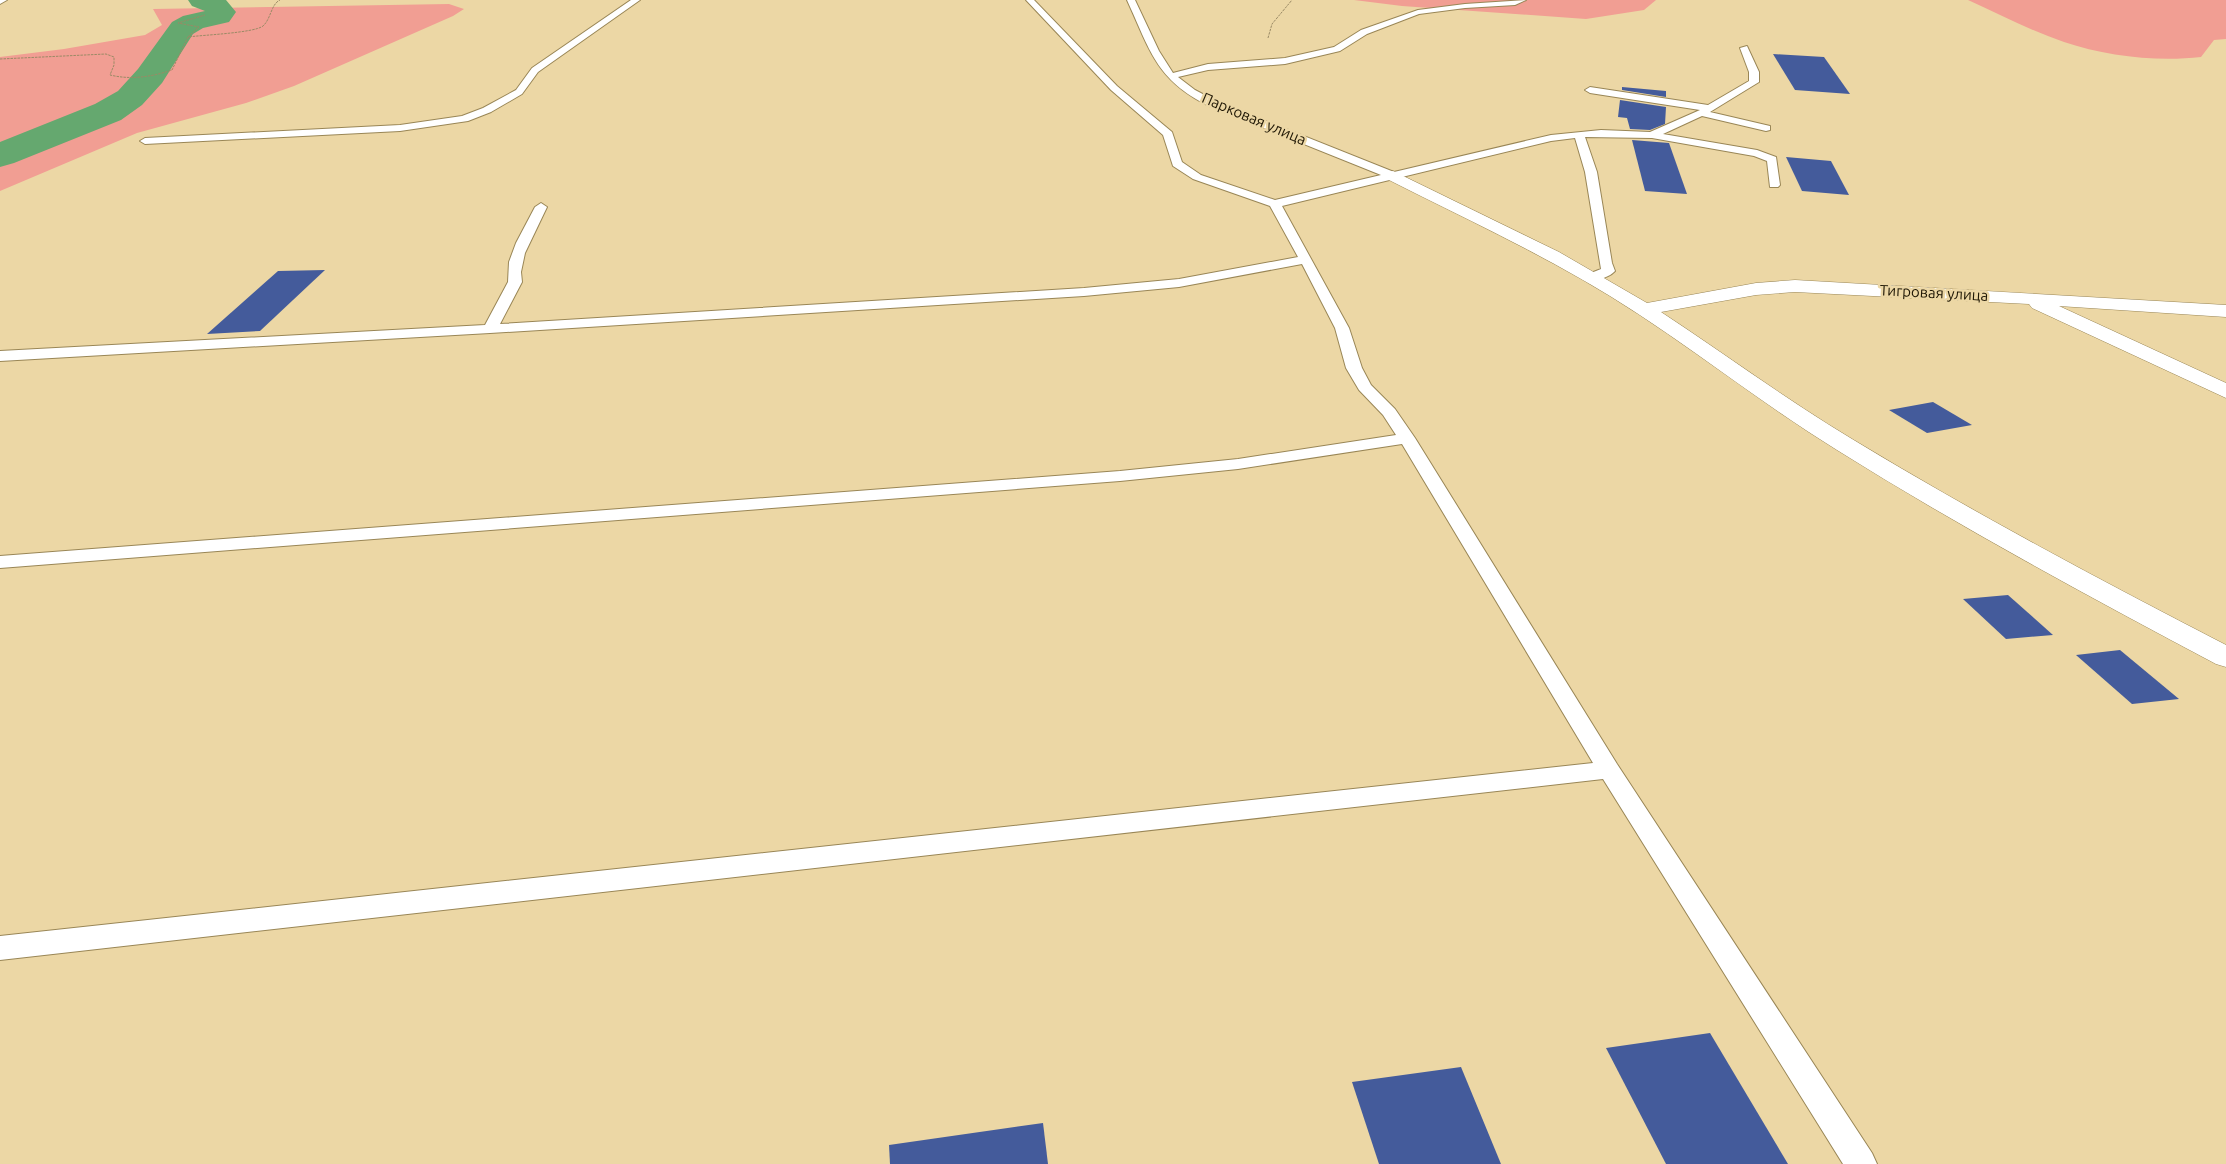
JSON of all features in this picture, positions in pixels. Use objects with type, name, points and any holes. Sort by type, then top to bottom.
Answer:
[{"type":"street","points":[[1393,176],[1590,278],[1644,309],[1759,389],[1843,444],[2111,598],[2226,657]]},
{"type":"street","name":"Тигровая улица","points":[[1644,309],[1756,290],[1795,286],[2226,311]]},
{"type":"street","points":[[2026,298],[2226,391]]},
{"type":"lane","points":[[145,141],[400,128],[464,119],[487,110],[519,92],[535,70],[636,0]]},
{"type":"lane","points":[[1030,0],[1108,83],[1168,134],[1177,164],[1197,177],[1275,204],[1551,138],[1601,133],[1652,136],[1767,156],[1772,159],[1774,185]]},
{"type":"lane","name":"Парковая улица","points":[[1131,0],[1163,66],[1185,88],[1217,107],[1259,121],[1393,176]]},
{"type":"lane","points":[[1171,76],[1208,67],[1285,61],[1337,49],[1364,32],[1418,12],[1522,0]]},
{"type":"lane","points":[[1652,136],[1705,110],[1754,82],[1754,72],[1744,48]]},
{"type":"lane","points":[[1590,90],[1705,110],[1766,128]]},
{"type":"lane","points":[[1601,118],[1601,133]]},
{"type":"lane","points":[[1579,134],[1591,172],[1605,263],[1608,271],[1590,278]]},
{"type":"lane","points":[[1275,204],[1342,328],[1354,368],[1365,387],[1389,412],[1407,438],[1609,770],[1861,1164]]},
{"type":"lane","points":[[490,329],[515,282],[513,274],[518,252],[541,207]]},
{"type":"lane","points":[[0,356],[490,329],[1084,292],[1179,283],[1306,259]]},
{"type":"lane","points":[[0,562],[1120,476],[1238,464],[1407,438]]},
{"type":"lane","points":[[0,948],[1609,770]]},
{"type":"path","points":[[188,37],[258,29],[271,16],[276,2],[280,0]]},
{"type":"path","points":[[1239,64],[1269,37],[1272,24],[1292,0]]},
{"type":"path","points":[[0,59],[106,54],[114,57],[114,65],[110,75],[119,78],[150,76],[172,70],[188,37],[199,27],[178,23],[205,15]]},
{"type":"shaded area","points":[[1354,0],[1656,0],[1644,10],[1586,19],[1402,6]]},
{"type":"shaded area","points":[[1968,0],[2226,0],[2226,39],[2214,40],[2201,57],[2167,59],[2131,57],[2080,47],[2052,38]]},
{"type":"shaded area","points":[[449,4],[464,9],[453,16],[294,86],[246,103],[137,133],[0,191],[0,57],[64,49],[145,35],[162,25],[153,9]]},
{"type":"building","points":[[1773,54],[1824,57],[1850,94],[1795,90]]},
{"type":"building","points":[[1622,87],[1666,91],[1666,97],[1622,90]]},
{"type":"building","points":[[1620,100],[1666,107],[1665,124],[1650,130],[1630,129],[1627,118],[1618,117]]},
{"type":"building","points":[[1632,140],[1669,143],[1687,194],[1645,191]]},
{"type":"building","points":[[1786,157],[1831,161],[1849,195],[1802,191]]},
{"type":"building","points":[[325,270],[260,331],[207,334],[278,271]]},
{"type":"building","points":[[1933,402],[1972,425],[1927,433],[1889,410]]},
{"type":"building","points":[[2008,595],[2053,635],[2006,639],[1963,599]]},
{"type":"building","points":[[2120,650],[2179,699],[2132,704],[2076,655]]},
{"type":"building","points":[[1710,1033],[1788,1164],[1666,1164],[1606,1048]]},
{"type":"building","points":[[1461,1067],[1501,1164],[1379,1164],[1352,1082]]},
{"type":"building","points":[[1043,1123],[1048,1164],[890,1164],[889,1145]]},
{"type":"waterway","points":[[0,155],[108,112],[130,98],[150,76],[182,28],[193,22],[219,16],[222,12],[214,4],[202,0]]}]
